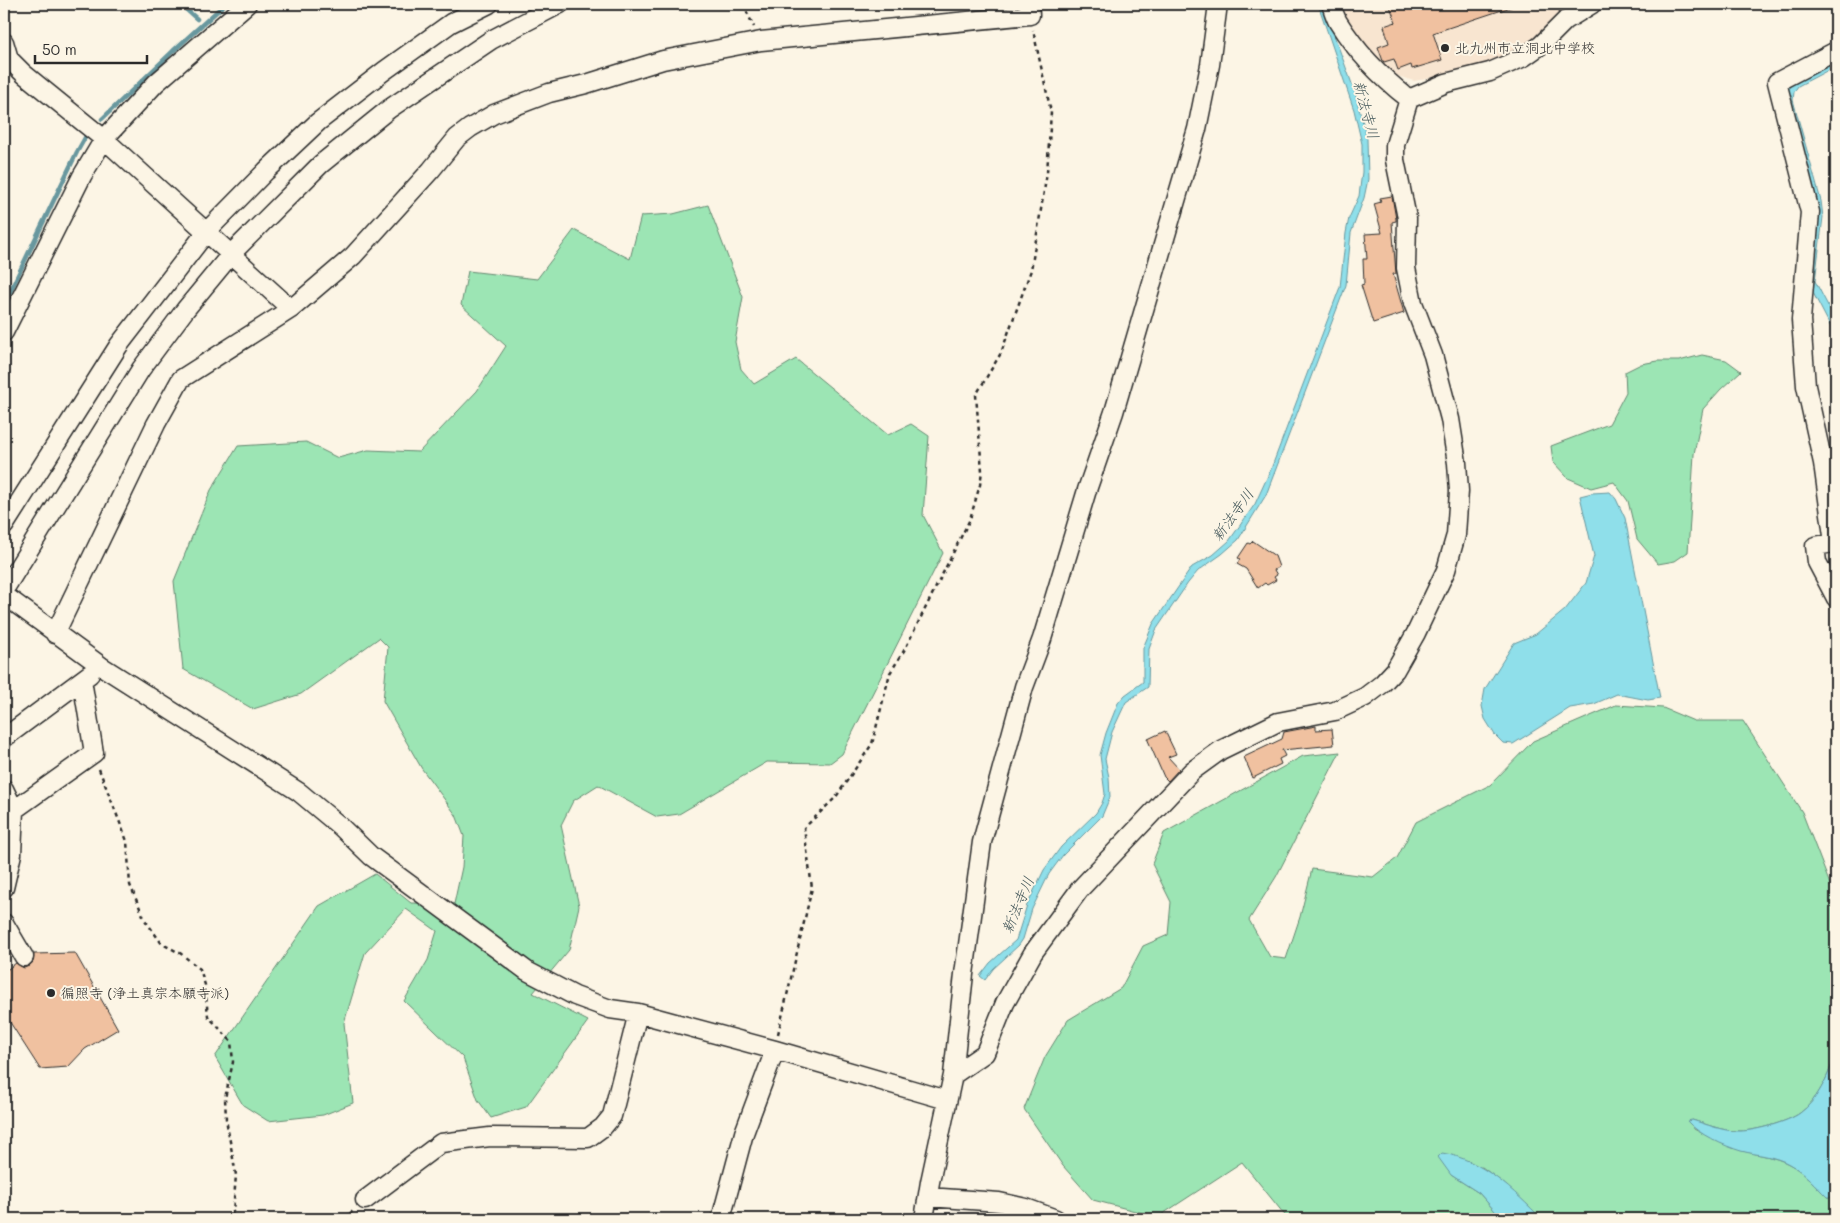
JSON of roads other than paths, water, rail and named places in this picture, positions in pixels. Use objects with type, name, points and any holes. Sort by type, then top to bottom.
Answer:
[{"type":"street","points":[[4,332],[82,176],[104,139],[156,84],[248,4]]},
{"type":"street","points":[[4,526],[119,345],[207,230],[318,122],[384,71],[452,23],[489,4]]},
{"type":"street","points":[[4,590],[141,369],[232,254],[321,164],[388,109],[491,40],[560,4]]},
{"type":"street","points":[[924,1219],[953,1075],[964,974],[982,842],[1024,687],[1042,640],[1087,490],[1114,412],[1198,129],[1210,65],[1218,4]]},
{"type":"street","points":[[1332,4],[1337,21],[1366,58],[1392,86],[1409,99]]},
{"type":"street","points":[[953,1075],[985,1053],[1005,1003],[1033,953],[1080,889],[1192,771],[1221,750],[1278,722],[1335,711],[1365,697],[1382,684],[1395,670],[1416,633],[1446,570],[1456,535],[1458,491],[1458,464],[1450,419],[1433,354],[1412,303],[1406,268],[1407,218],[1395,160],[1395,145],[1409,99],[1446,83],[1490,72],[1524,57],[1541,45],[1566,20],[1592,4]]},
{"type":"street","points":[[55,634],[156,424],[181,379],[291,308],[353,256],[432,170],[457,138],[470,128],[494,114],[549,93],[586,84],[663,60],[761,42],[1029,9]]},
{"type":"street","points":[[4,42],[9,59],[24,74],[104,139],[207,230],[291,308]]},
{"type":"street","points":[[1836,51],[1778,82],[1810,212],[1800,320],[1806,386],[1823,463],[1834,543],[1815,546],[1817,562],[1836,598]]},
{"type":"street","points":[[4,595],[101,666],[299,792],[341,826],[371,856],[527,971],[575,996],[610,1009],[638,1013],[775,1050],[947,1100]]},
{"type":"street","points":[[4,738],[101,666]]},
{"type":"street","points":[[9,813],[94,753],[82,680]]},
{"type":"street","points":[[4,789],[9,813],[12,854],[4,888]]},
{"type":"street","points":[[4,923],[24,957]]},
{"type":"street","points":[[365,1200],[441,1143],[490,1137],[588,1138],[603,1127],[612,1116],[638,1013]]},
{"type":"street","points":[[721,1219],[744,1133],[775,1050]]},
{"type":"street","points":[[928,1197],[999,1202],[1026,1208],[1056,1219]]},
{"type":"water","points":[[1318,4],[1325,4],[1331,27],[1355,92],[1367,139],[1368,179],[1364,198],[1351,233],[1346,285],[1266,495],[1238,540],[1198,571],[1156,630],[1149,649],[1148,687],[1126,702],[1112,732],[1105,759],[1109,777],[1110,797],[1102,816],[1063,855],[1049,874],[1032,909],[1023,939],[993,969],[985,980],[980,976],[990,963],[1016,940],[1027,905],[1044,870],[1061,847],[1096,813],[1102,803],[1105,794],[1100,755],[1106,733],[1118,703],[1125,695],[1143,682],[1143,648],[1153,624],[1192,567],[1213,555],[1229,541],[1255,504],[1271,469],[1340,287],[1349,218],[1359,196],[1362,172],[1362,144],[1354,110]]},
{"type":"water","points":[[1836,58],[1836,66],[1798,86],[1794,92],[1793,100],[1821,201],[1823,217],[1815,281],[1836,321],[1836,337],[1809,285],[1814,242],[1787,92],[1792,82]]},
{"type":"water","points":[[1610,492],[1616,499],[1625,518],[1660,698],[1648,700],[1617,694],[1594,704],[1570,708],[1513,744],[1503,743],[1495,735],[1485,719],[1482,706],[1485,689],[1514,643],[1536,634],[1565,610],[1586,583],[1594,556],[1580,496]]},
{"type":"water","points":[[1835,1058],[1836,1197],[1827,1197],[1805,1175],[1784,1161],[1727,1146],[1704,1135],[1687,1121],[1692,1120],[1731,1131],[1744,1131],[1787,1120],[1800,1113],[1812,1102],[1829,1073]]},
{"type":"water","points":[[1442,1153],[1457,1156],[1484,1169],[1509,1187],[1542,1219],[1502,1219],[1479,1193],[1451,1175],[1438,1157]]},
{"type":"waterway","points":[[180,4],[197,19]]},
{"type":"waterway","points":[[102,119],[225,4]]},
{"type":"waterway","points":[[4,304],[86,136]]},
{"type":"place","name":"北九州市立洞北中学校","points":[[1445,48]]},
{"type":"place","name":"徧照寺 (浄土真宗本願寺派)","points":[[51,993]]},
{"type":"water label","name":"新法寺川","points":[[1366,110]]},
{"type":"water label","name":"新法寺川","points":[[1233,515]]},
{"type":"water label","name":"新法寺川","points":[[1018,905]]}]
